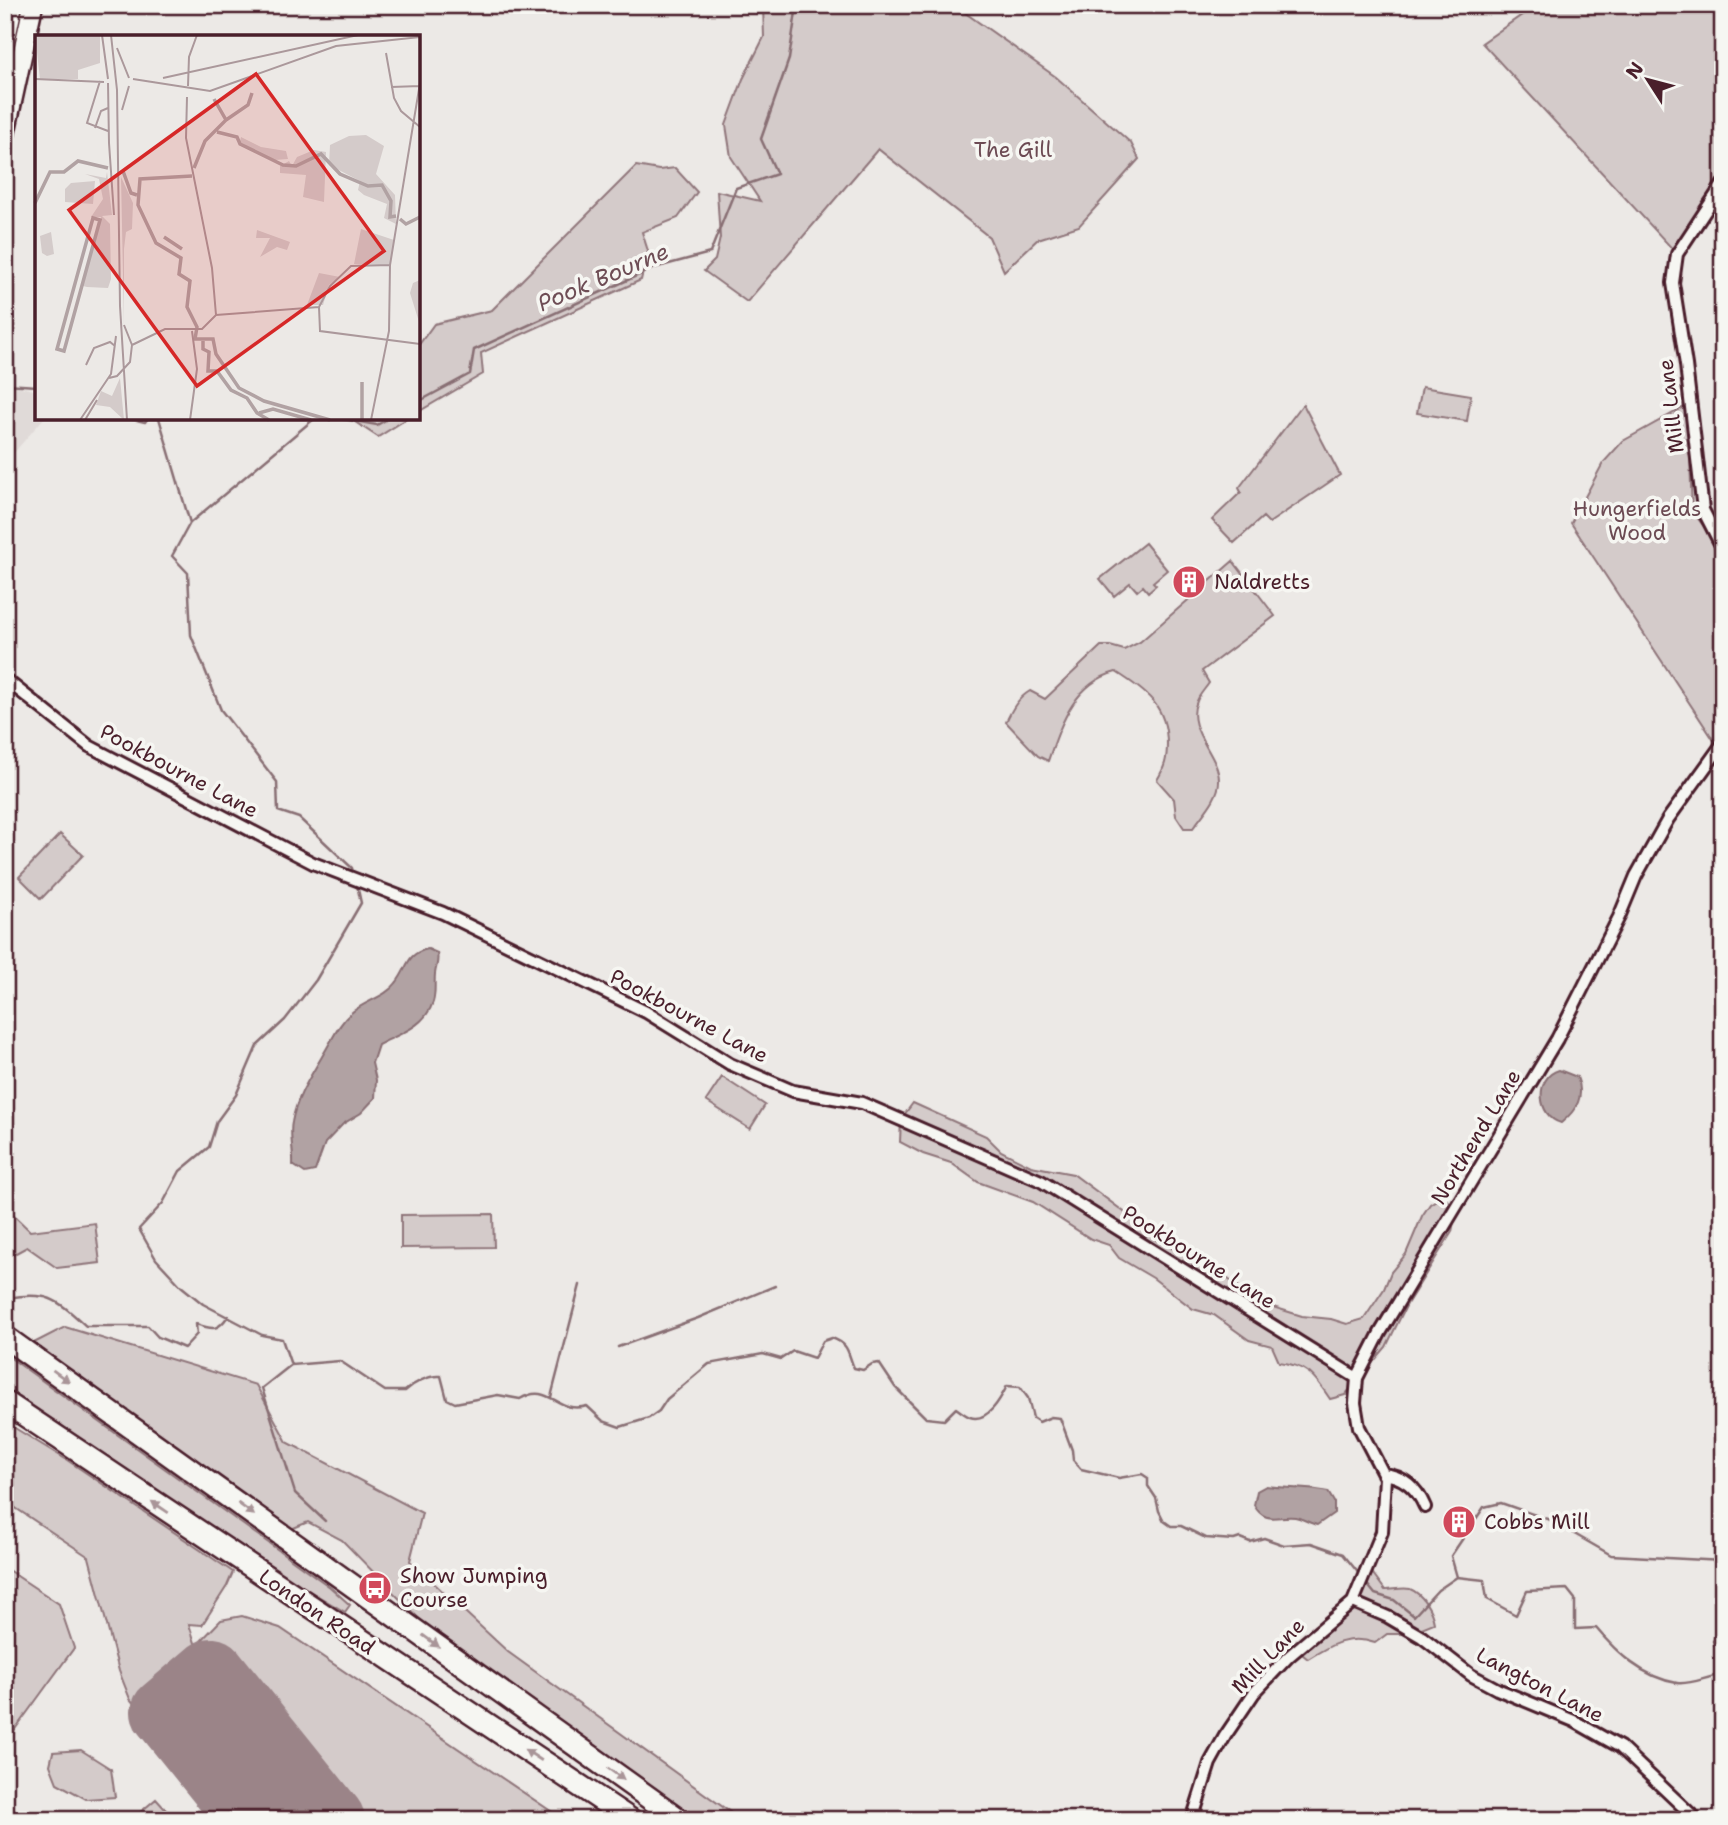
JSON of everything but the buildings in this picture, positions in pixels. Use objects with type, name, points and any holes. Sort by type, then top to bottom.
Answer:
[{"type":"highway","points":[[5,1337],[680,1820]]},
{"type":"highway","name":"London Road","points":[[5,1402],[631,1820]]},
{"type":"main road","points":[[5,43],[13,5]]},
{"type":"main road","points":[[5,134],[33,5]]},
{"type":"street","name":"Mill Lane","points":[[1723,184],[1676,254],[1673,283],[1686,365],[1703,510],[1723,548]]},
{"type":"street","name":"Pookbourne Lane","points":[[5,679],[89,746],[313,863],[443,913],[646,1012],[730,1064],[793,1091],[862,1103],[1041,1181],[1357,1378]]},
{"type":"street","name":"Northend Lane","points":[[1368,1567],[1382,1532],[1383,1474],[1359,1427],[1355,1403],[1357,1378],[1380,1333],[1557,1039],[1619,917],[1636,876],[1668,819],[1723,743]]},
{"type":"street","points":[[1383,1474],[1401,1478],[1413,1486],[1425,1507]]},
{"type":"street","name":"Mill Lane","points":[[1192,1820],[1210,1763],[1254,1693],[1288,1657],[1353,1602],[1368,1567]]},
{"type":"street","name":"Langton Lane","points":[[1353,1602],[1388,1617],[1422,1637],[1471,1675],[1497,1689],[1574,1721],[1619,1747],[1697,1820]]},
{"type":"shaded area","points":[[5,383],[35,390],[35,420],[42,420],[5,463]]},
{"type":"shaded area","points":[[428,949],[437,953],[438,959],[434,998],[429,1011],[418,1024],[378,1045],[372,1063],[376,1080],[375,1098],[325,1143],[315,1171],[305,1173],[293,1165],[291,1127],[297,1103],[309,1078],[347,1017],[392,988],[411,958]]},
{"type":"shaded area","points":[[1559,1070],[1577,1077],[1580,1090],[1575,1108],[1561,1123],[1547,1113],[1542,1097],[1545,1080]]},
{"type":"shaded area","points":[[1266,1486],[1328,1492],[1334,1502],[1334,1513],[1317,1525],[1295,1517],[1267,1517],[1254,1505],[1257,1491]]},
{"type":"green space","name":"The Gill","points":[[763,5],[954,5],[1056,77],[1131,143],[1139,159],[1079,226],[1038,239],[1004,271],[989,237],[878,149],[747,302],[704,271],[715,260],[720,238],[717,191],[760,201],[731,157],[726,125],[743,79],[764,37]]},
{"type":"green space","points":[[1536,5],[1723,5],[1723,184],[1677,254],[1482,43]]},
{"type":"green space","points":[[636,166],[659,170],[675,168],[697,192],[678,218],[642,232],[648,251],[641,280],[481,353],[483,374],[420,411],[420,343],[434,324],[492,310]]},
{"type":"green space","points":[[1422,387],[1471,395],[1467,421],[1417,413]]},
{"type":"green space","points":[[1303,404],[1340,475],[1269,523],[1263,517],[1234,543],[1212,520],[1241,492],[1239,488]]},
{"type":"green space","name":"Hungerfields Wood","points":[[1688,405],[1692,511],[1723,551],[1723,743],[1719,748],[1571,523],[1603,463],[1623,441]]},
{"type":"green space","points":[[352,420],[405,420],[378,437]]},
{"type":"green space","points":[[1145,543],[1167,570],[1153,582],[1156,585],[1148,592],[1143,586],[1137,591],[1130,583],[1114,596],[1100,579]]},
{"type":"green space","points":[[1233,561],[1275,616],[1202,671],[1209,683],[1197,701],[1195,722],[1218,770],[1219,786],[1214,799],[1193,828],[1184,828],[1176,816],[1174,799],[1157,780],[1164,767],[1167,749],[1166,731],[1159,710],[1145,693],[1116,672],[1089,685],[1079,695],[1064,719],[1048,761],[1038,756],[1006,722],[1016,704],[1026,694],[1030,691],[1045,699],[1101,646],[1124,650],[1140,642]]},
{"type":"green space","points":[[60,834],[83,855],[41,899],[19,877]]},
{"type":"green space","points":[[722,1077],[765,1105],[750,1129],[706,1101]]},
{"type":"green space","points":[[913,1103],[986,1136],[1001,1151],[1031,1166],[1073,1174],[1147,1229],[1152,1238],[1217,1271],[1273,1307],[1302,1316],[1331,1319],[1347,1324],[1364,1319],[1384,1289],[1391,1272],[1406,1254],[1422,1216],[1430,1204],[1441,1197],[1457,1206],[1452,1232],[1407,1304],[1386,1347],[1345,1395],[1330,1399],[1304,1369],[1279,1362],[1272,1346],[1249,1340],[1214,1315],[1193,1309],[1153,1278],[1119,1258],[1109,1245],[1091,1239],[1033,1202],[978,1182],[951,1163],[923,1154],[900,1142],[901,1119]]},
{"type":"green space","points":[[5,1207],[30,1231],[95,1223],[100,1263],[57,1268],[27,1247],[5,1259]]},
{"type":"green space","points":[[493,1214],[494,1247],[401,1248],[401,1215]]},
{"type":"green space","points":[[65,1327],[256,1385],[287,1442],[422,1513],[410,1561],[508,1652],[741,1820],[697,1820],[430,1630],[342,1540],[308,1522],[291,1529],[32,1344]]},
{"type":"green space","points":[[5,1354],[330,1587],[350,1605],[345,1612],[274,1570],[5,1387]]},
{"type":"green space","points":[[5,1422],[67,1460],[233,1572],[202,1625],[189,1624],[196,1646],[221,1620],[242,1616],[280,1628],[564,1820],[331,1820],[212,1672],[196,1647],[148,1721],[130,1699],[119,1671],[89,1557],[14,1507],[5,1506]]},
{"type":"green space","points":[[1368,1567],[1385,1590],[1407,1588],[1415,1591],[1429,1608],[1434,1623],[1407,1634],[1387,1634],[1375,1643],[1356,1640],[1340,1642],[1308,1659],[1297,1650],[1351,1605]]},
{"type":"green space","points":[[5,1568],[59,1604],[74,1648],[5,1743]]},
{"type":"green space","points":[[81,1750],[111,1769],[115,1797],[86,1799],[57,1783],[50,1765],[53,1752]]},
{"type":"green space","points":[[156,1799],[175,1820],[131,1820]]},
{"type":"waterway","name":"Pook Bourne","points":[[420,401],[470,374],[474,350],[654,268],[710,253],[736,188],[777,174],[761,139],[789,59],[797,5]]},
{"type":"waterway","name":"Pook Bourne","points":[[5,384],[35,386]]},
{"type":"waterway","name":"Pook Bourne","points":[[136,420],[146,420]]},
{"type":"waterway","name":"Pook Bourne","points":[[160,420],[190,523]]},
{"type":"waterway","name":"Pook Bourne","points":[[313,420],[190,523],[172,556],[188,573],[191,635],[221,710],[277,782],[278,811],[299,818],[352,868],[354,875]]},
{"type":"waterway","name":"Pook Bourne","points":[[349,420],[377,425],[386,420]]},
{"type":"waterway","name":"Pook Bourne","points":[[291,1365],[282,1339],[262,1335],[203,1304],[181,1286],[156,1259],[139,1229],[163,1203],[180,1171],[209,1147],[217,1121],[236,1095],[257,1046],[285,1020],[316,980],[361,903],[357,885]]},
{"type":"waterway","points":[[551,1397],[580,1285]]},
{"type":"waterway","points":[[618,1347],[775,1286]]},
{"type":"waterway","points":[[8,1298],[33,1296],[51,1299],[86,1326],[148,1326],[158,1337],[184,1348],[197,1334],[196,1324],[215,1328],[228,1316]]},
{"type":"waterway","points":[[291,1365],[340,1361],[385,1391],[405,1391],[422,1380],[441,1376],[447,1399],[455,1403],[498,1395],[520,1399],[539,1394],[568,1406],[587,1406],[603,1421],[620,1427],[649,1418],[659,1411],[667,1399],[709,1364],[763,1354],[781,1359],[793,1351],[814,1358],[823,1341],[832,1338],[845,1346],[854,1368],[863,1370],[879,1363],[895,1387],[926,1418],[944,1420],[956,1408],[970,1417],[977,1418],[993,1408],[1007,1386],[1020,1387],[1028,1398],[1033,1418],[1039,1422],[1051,1417],[1060,1418],[1073,1460],[1081,1469],[1119,1478],[1142,1474],[1148,1478],[1148,1486],[1156,1498],[1159,1511],[1164,1521],[1171,1526],[1181,1526],[1206,1538],[1240,1538],[1250,1542],[1264,1538],[1284,1545],[1311,1543],[1343,1554],[1360,1575]]},
{"type":"waterway","points":[[291,1365],[262,1388],[295,1493],[325,1521]]},
{"type":"waterway","points":[[1457,1577],[1451,1556],[1484,1507],[1501,1503],[1550,1520],[1611,1555],[1723,1561]]},
{"type":"waterway","points":[[1457,1577],[1484,1580],[1487,1599],[1516,1615],[1527,1591],[1567,1589],[1575,1599],[1575,1629],[1596,1628],[1631,1663],[1664,1680],[1677,1683],[1720,1675],[1722,1661],[1713,1641],[1723,1628]]},
{"type":"waterway","points":[[1366,1583],[1375,1594],[1394,1600],[1414,1616],[1438,1590],[1457,1577]]},
{"type":"runway","points":[[252,1820],[165,1712],[212,1672],[331,1820]]},
{"type":"place","name":"Naldretts","points":[[1189,582]]},
{"type":"place","name":"Cobbs Mill","points":[[1459,1522]]},
{"type":"place","name":"Show Jumping Course","points":[[375,1588]]}]
